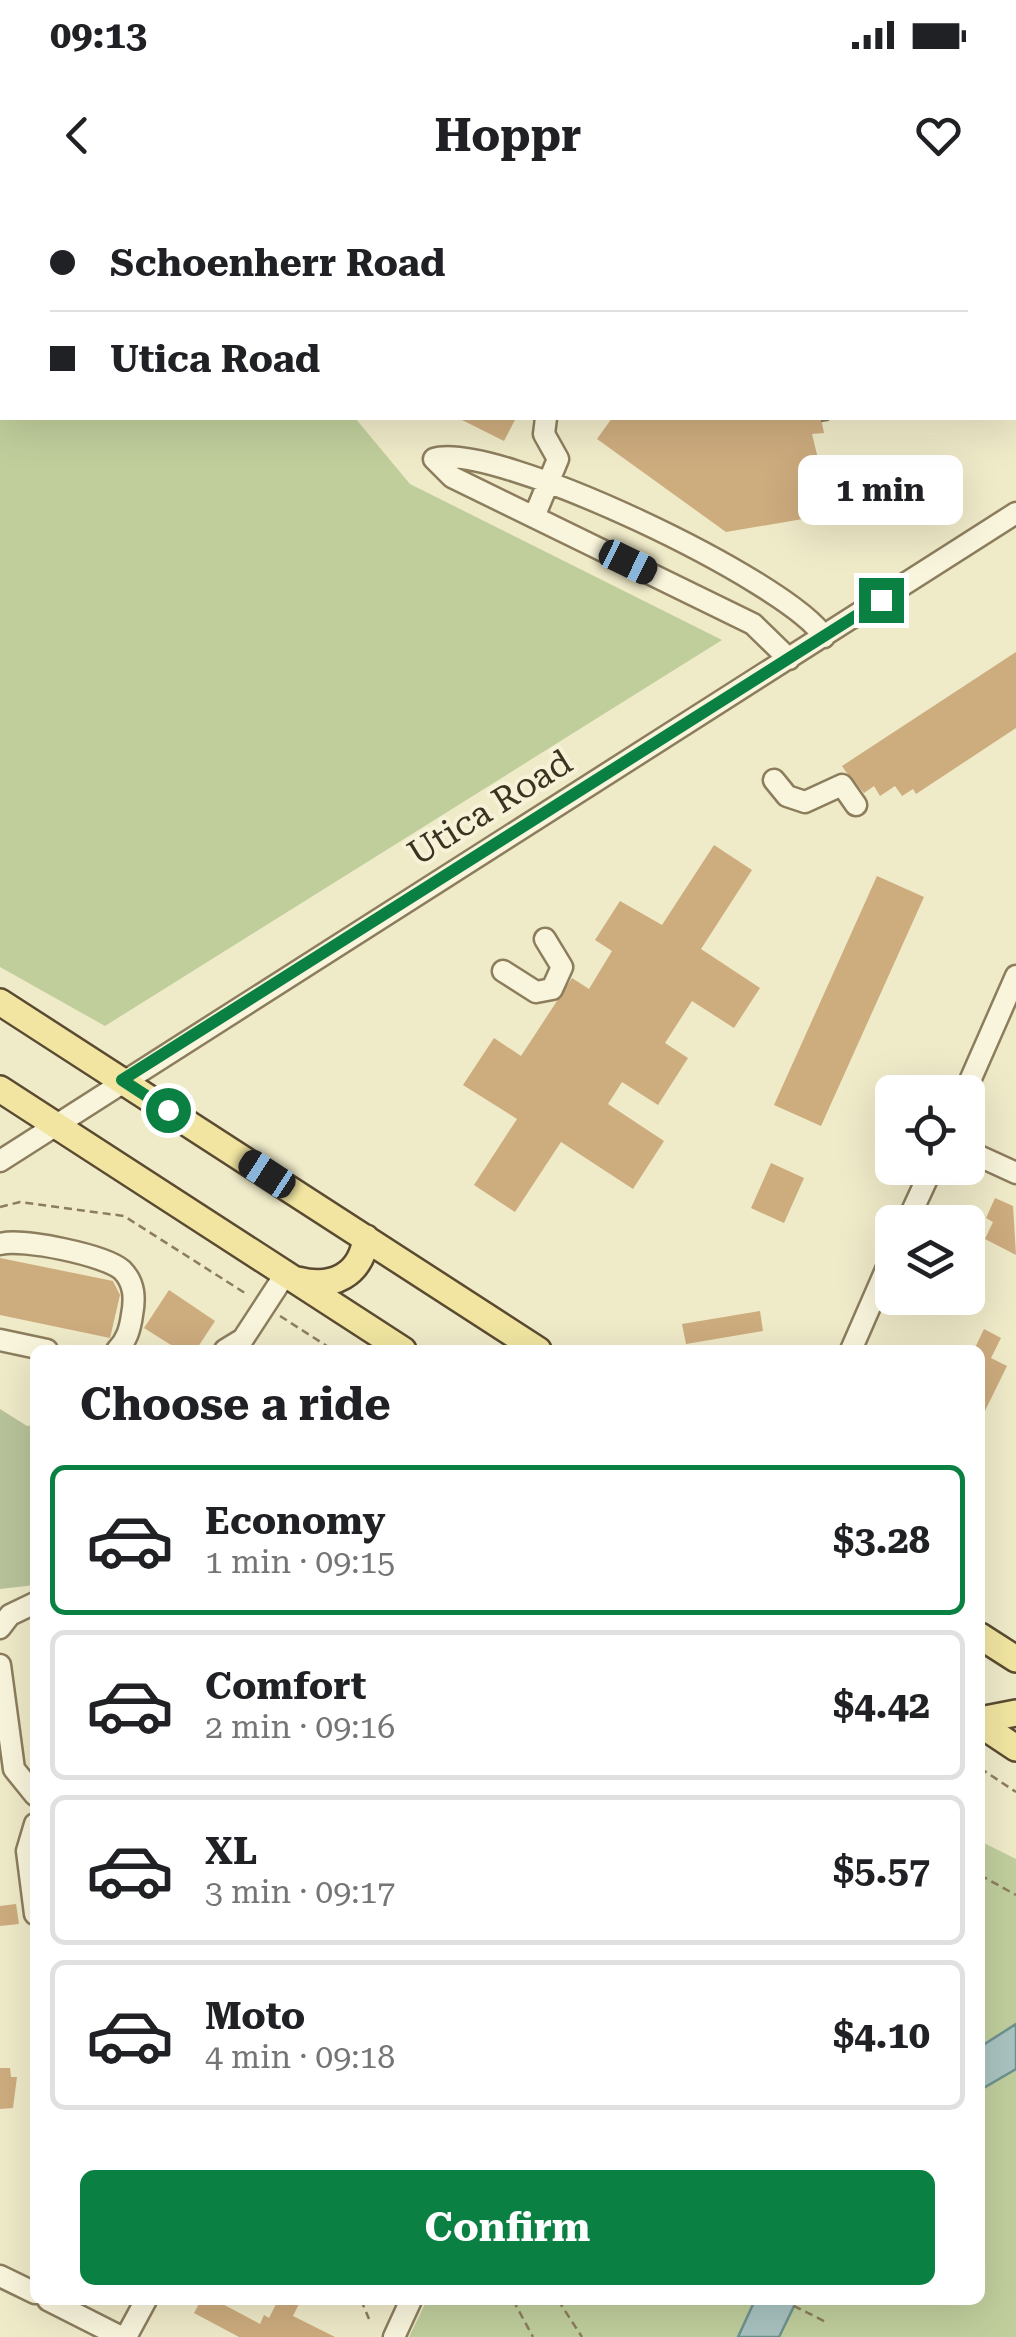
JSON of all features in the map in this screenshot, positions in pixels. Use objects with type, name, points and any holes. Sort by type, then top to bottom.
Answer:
[{"type":"main road","points":[[0,1002],[530,1345]]},
{"type":"main road","points":[[0,1090],[395,1345]]},
{"type":"main road","points":[[289,1276],[318,1283],[340,1279],[357,1266],[366,1238]]},
{"type":"main road","points":[[985,1639],[1016,1659]]},
{"type":"main road","points":[[985,1721],[1016,1713]]},
{"type":"main road","points":[[985,1726],[1016,1748]]},
{"type":"street","points":[[534,517],[558,459],[544,434],[546,420]]},
{"type":"street","points":[[789,659],[754,624],[452,477],[434,459],[452,453],[550,483],[722,561],[806,614],[824,637]]},
{"type":"street","name":"Utica Road","points":[[0,1161],[52,1124],[1016,513]]},
{"type":"street","points":[[774,780],[786,796],[805,802],[842,785],[856,805]]},
{"type":"street","points":[[502,971],[536,992],[552,989],[562,968],[545,939]]},
{"type":"street","points":[[972,1075],[1016,976]]},
{"type":"street","points":[[985,1159],[1016,1173]]},
{"type":"street","points":[[0,1244],[17,1241],[51,1248],[102,1260],[122,1270],[134,1290],[128,1345]]},
{"type":"street","points":[[238,1345],[289,1276]]},
{"type":"street","points":[[853,1345],[875,1295]]},
{"type":"street","points":[[0,1340],[30,1346]]},
{"type":"street","points":[[2,1625],[30,1605]]},
{"type":"street","points":[[0,1665],[14,1769],[30,1790]]},
{"type":"street","points":[[30,1850],[30,1883]]},
{"type":"street","points":[[0,2276],[30,2291]]},
{"type":"street","points":[[58,2305],[124,2337],[143,2305]]},
{"type":"street","points":[[394,2337],[409,2305]]},
{"type":"path","points":[[822,421],[828,420]]},
{"type":"path","points":[[0,1207],[20,1202],[124,1216],[247,1294]]},
{"type":"path","points":[[274,1312],[325,1345]]},
{"type":"path","points":[[985,1771],[1016,1792]]},
{"type":"path","points":[[985,1878],[1016,1895]]},
{"type":"path","points":[[363,2305],[369,2319]]},
{"type":"path","points":[[517,2305],[533,2337]]},
{"type":"path","points":[[561,2305],[582,2337]]},
{"type":"path","points":[[792,2305],[828,2323]]},
{"type":"green space","points":[[0,420],[357,420],[410,484],[722,640],[105,1026],[0,967]]},
{"type":"green space","points":[[0,1409],[30,1426],[30,1586],[0,1589]]},
{"type":"green space","points":[[985,1844],[1016,1859],[1016,2337],[409,2337],[425,2305],[985,2305]]},
{"type":"water","points":[[1016,2024],[1016,2069],[985,2087],[985,2044]]},
{"type":"water","points":[[753,2305],[795,2305],[779,2337],[738,2337]]},
{"type":"building","points":[[462,420],[515,420],[504,441]]},
{"type":"building","points":[[611,420],[821,420],[824,433],[812,434],[829,504],[824,505],[826,515],[726,532],[597,439]]},
{"type":"building","points":[[1016,652],[1016,728],[916,794],[913,789],[902,796],[895,786],[880,796],[874,786],[864,793],[846,772],[842,766]]},
{"type":"building","points":[[714,845],[752,870],[701,949],[760,988],[734,1028],[692,1001],[665,1043],[688,1058],[658,1105],[622,1082],[608,1104],[664,1141],[633,1189],[561,1142],[515,1212],[474,1185],[517,1119],[463,1085],[494,1038],[521,1056],[572,978],[589,989],[612,951],[595,940],[620,901],[662,925]]},
{"type":"building","points":[[877,876],[924,897],[821,1126],[774,1105]]},
{"type":"building","points":[[771,1163],[804,1178],[784,1223],[751,1208]]},
{"type":"building","points":[[995,1198],[1013,1206],[1016,1255],[985,1239],[993,1222],[986,1218]]},
{"type":"building","points":[[0,1258],[113,1281],[120,1295],[110,1338],[0,1315]]},
{"type":"building","points":[[169,1290],[215,1321],[199,1345],[171,1345],[144,1328]]},
{"type":"building","points":[[760,1311],[763,1331],[686,1344],[682,1324]]},
{"type":"building","points":[[984,1329],[1001,1338],[991,1358],[1007,1366],[985,1411],[985,1345],[976,1345]]},
{"type":"building","points":[[16,1904],[19,1924],[0,1926],[0,1906]]},
{"type":"building","points":[[0,2068],[10,2068],[11,2077],[17,2077],[13,2108],[0,2109]]},
{"type":"building","points":[[198,2305],[224,2305],[260,2324],[264,2315],[269,2318],[276,2305],[298,2305],[293,2316],[335,2337],[239,2337],[194,2313]]},
{"type":"route","points":[[168,1110],[122,1080],[881,600]]}]
